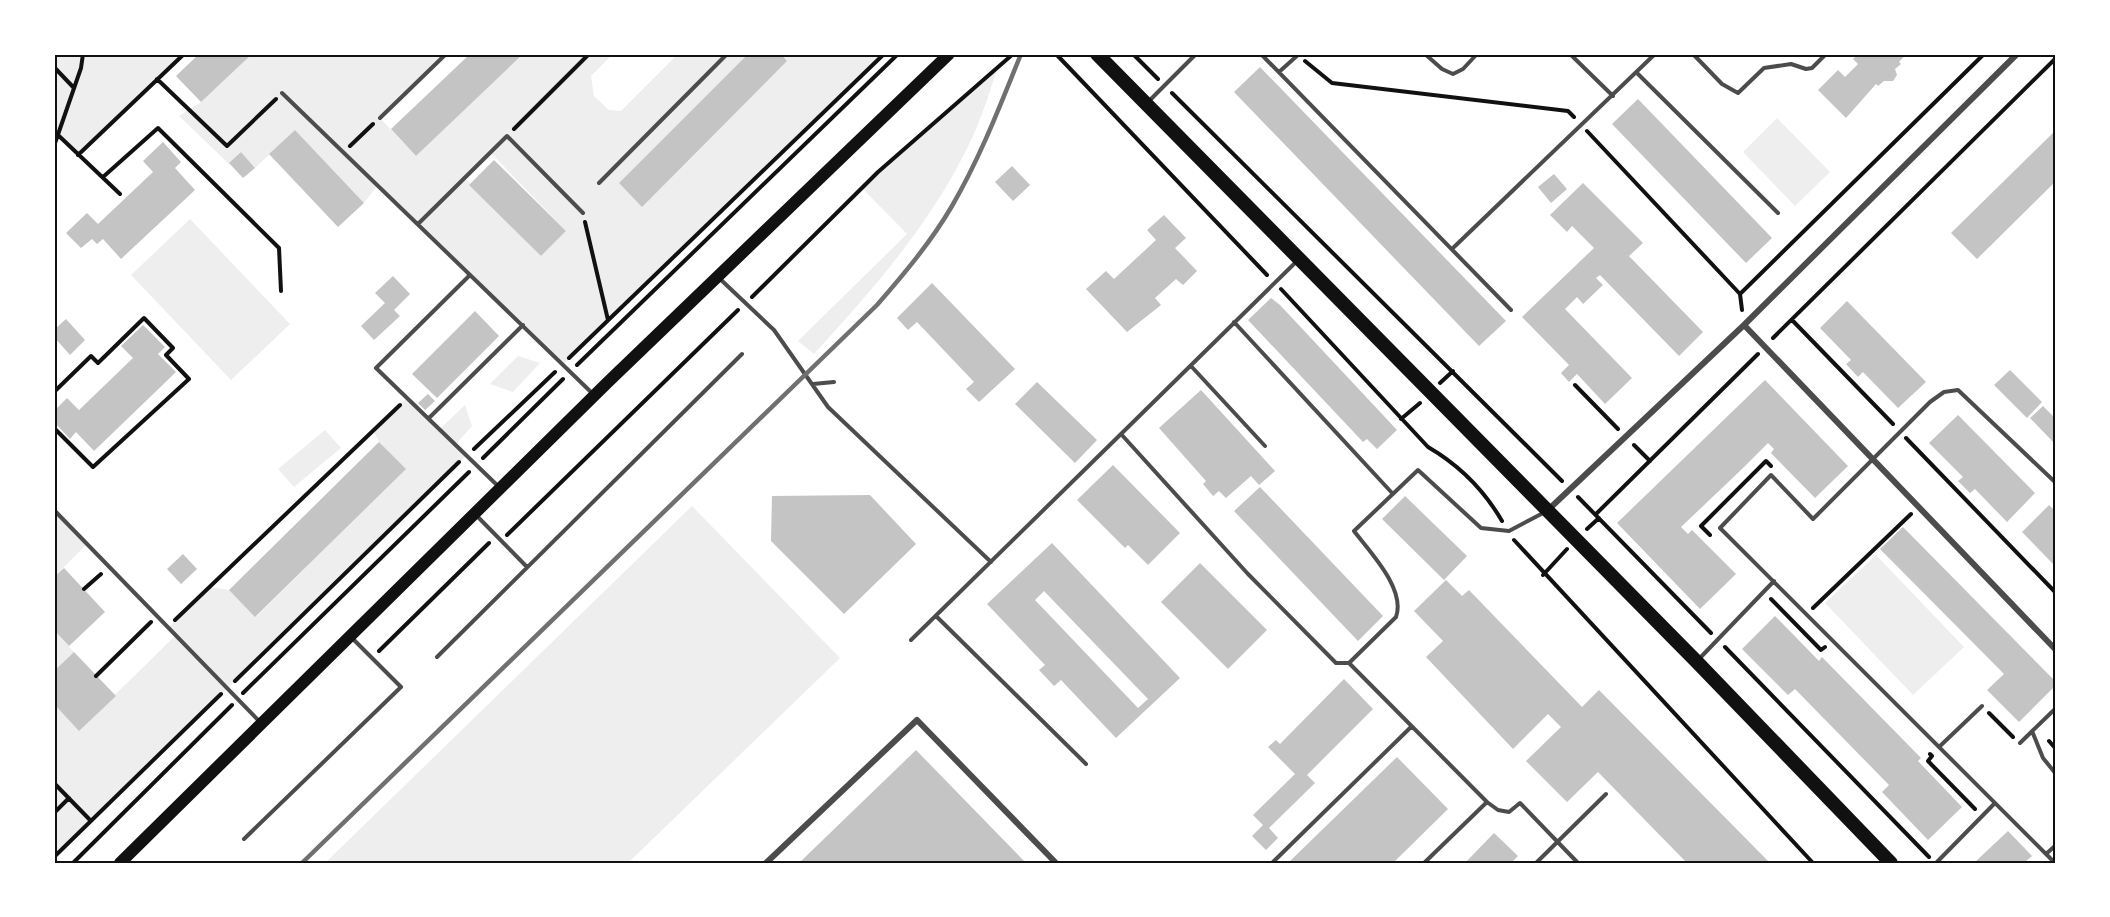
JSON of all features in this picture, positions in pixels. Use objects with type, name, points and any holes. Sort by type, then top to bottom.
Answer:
[{"type":"main road","points":[[120,863],[474,513],[949,54]]},
{"type":"main road","points":[[1097,54],[1548,510],[1891,863]]},
{"type":"street","points":[[1548,510],[1744,325],[2017,54]]},
{"type":"street","points":[[1744,325],[2056,650]]},
{"type":"street","points":[[766,863],[917,720],[1056,863]]},
{"type":"lane","points":[[380,118],[446,54]]},
{"type":"lane","points":[[599,183],[727,54]]},
{"type":"lane","points":[[1146,104],[1196,54]]},
{"type":"lane","points":[[1262,54],[1454,248],[1511,310]]},
{"type":"lane","points":[[1279,72],[1299,54]]},
{"type":"lane","points":[[1425,54],[1442,69],[1453,74],[1463,69],[1477,54]]},
{"type":"lane","points":[[1570,54],[1612,96]]},
{"type":"lane","points":[[1454,248],[1637,73],[1654,54]]},
{"type":"lane","points":[[1693,54],[1722,84],[1738,93],[1764,68],[1791,64],[1806,69],[1812,68],[1826,54]]},
{"type":"lane","points":[[1637,73],[1778,213]]},
{"type":"lane","points":[[282,93],[524,325],[594,396]]},
{"type":"lane","points":[[418,224],[507,136],[583,213]]},
{"type":"lane","points":[[911,640],[1299,258]]},
{"type":"lane","points":[[470,275],[376,368],[501,488]]},
{"type":"lane","points":[[718,278],[774,330],[828,407],[990,562]]},
{"type":"lane","points":[[1234,322],[1393,494]]},
{"type":"lane","points":[[429,418],[524,325]]},
{"type":"lane","points":[[437,657],[742,354]]},
{"type":"lane","points":[[1191,366],[1265,446]]},
{"type":"lane","points":[[813,384],[834,382]]},
{"type":"lane","points":[[2055,863],[1720,528],[1771,475],[1813,519],[1930,402],[1944,392],[1958,390],[2056,483]]},
{"type":"lane","points":[[1121,434],[1248,574],[1336,663],[1349,663],[1396,617],[1398,610],[1387,574],[1354,531],[1419,470],[1481,528],[1509,531],[1548,510]]},
{"type":"lane","points":[[54,510],[262,724]]},
{"type":"lane","points":[[474,513],[527,567]]},
{"type":"lane","points":[[1697,662],[1774,582]]},
{"type":"lane","points":[[936,616],[1086,764]]},
{"type":"lane","points":[[244,839],[401,687],[350,636]]},
{"type":"lane","points":[[1349,663],[1487,802],[1498,810],[1509,812],[1520,803],[1578,863]]},
{"type":"lane","points":[[1939,747],[1982,706]]},
{"type":"lane","points":[[2019,743],[2056,708]]},
{"type":"lane","points":[[1272,863],[1411,727]]},
{"type":"lane","points":[[2032,731],[2043,758],[2056,774]]},
{"type":"lane","points":[[1536,863],[1606,794]]},
{"type":"lane","points":[[1425,863],[1487,802]]},
{"type":"lane","points":[[1935,863],[1995,803]]},
{"type":"lane","points":[[2046,854],[2056,845]]},
{"type":"path","points":[[54,146],[83,54]]},
{"type":"path","points":[[78,155],[184,54]]},
{"type":"path","points":[[507,136],[589,54]]},
{"type":"path","points":[[1056,54],[1428,447],[1450,460],[1491,501],[1516,544],[1543,575],[1813,863]]},
{"type":"path","points":[[1133,54],[1596,514],[1935,863]]},
{"type":"path","points":[[1740,294],[1984,54]]},
{"type":"path","points":[[1596,514],[2056,58]]},
{"type":"path","points":[[54,67],[74,88]]},
{"type":"path","points":[[157,79],[227,146],[282,93]]},
{"type":"path","points":[[344,152],[380,118]]},
{"type":"path","points":[[103,177],[158,128],[279,248],[281,291]]},
{"type":"path","points":[[57,134],[120,194]]},
{"type":"path","points":[[583,213],[608,321]]},
{"type":"path","points":[[54,392],[91,357],[98,363],[144,318],[173,348],[166,355],[189,379],[93,467],[54,428]]},
{"type":"path","points":[[1792,320],[2056,593]]},
{"type":"path","points":[[1757,355],[1765,363]]},
{"type":"path","points":[[1575,385],[1650,461]]},
{"type":"path","points":[[1401,419],[1430,393]]},
{"type":"path","points":[[169,627],[407,398]]},
{"type":"path","points":[[1717,543],[1701,526],[1766,461],[1774,469]]},
{"type":"path","points":[[1807,614],[1918,507]]},
{"type":"path","points":[[372,657],[496,536]]},
{"type":"path","points":[[1543,575],[1576,540]]},
{"type":"path","points":[[84,589],[109,567]]},
{"type":"path","points":[[1764,592],[1821,650],[1825,646],[1834,655]]},
{"type":"path","points":[[96,676],[158,616]]},
{"type":"path","points":[[1982,706],[2019,743]]},
{"type":"path","points":[[1924,748],[1932,756],[1928,761],[1976,808],[1968,817]]},
{"type":"path","points":[[54,783],[91,821]]},
{"type":"path","points":[[54,813],[69,798]]},
{"type":"path","points":[[1930,858],[1937,850]]},
{"type":"shaded area","points":[[54,54],[184,54],[78,155],[58,135],[54,146]]},
{"type":"shaded area","points":[[252,54],[446,54],[380,118],[416,156],[523,54],[613,54],[591,76],[594,96],[609,110],[621,111],[678,54],[748,54],[619,183],[642,206],[787,61],[781,54],[884,54],[563,365],[377,186],[364,203],[295,130],[255,168],[241,152],[230,165],[179,116],[201,102]],"holes":[[[491,153],[566,231],[541,256],[465,178]]]},
{"type":"shaded area","points":[[998,67],[973,136],[941,196],[902,251],[814,354],[798,341],[907,234],[862,188]]},
{"type":"shaded area","points":[[1777,118],[1830,172],[1795,206],[1743,152]]},
{"type":"shaded area","points":[[190,219],[290,324],[231,380],[131,275]]},
{"type":"shaded area","points":[[518,356],[540,363],[513,392],[490,384]]},
{"type":"shaded area","points":[[407,398],[440,429],[465,405],[472,426],[456,444],[467,455],[54,857],[54,704],[79,730],[176,635],[169,627],[209,587],[229,590],[256,617],[405,469],[379,442],[373,430]]},
{"type":"shaded area","points":[[325,430],[341,448],[294,487],[278,469]]},
{"type":"shaded area","points":[[692,506],[840,658],[628,863],[325,863]]},
{"type":"shaded area","points":[[59,515],[87,544],[54,577],[54,520]]},
{"type":"shaded area","points":[[1876,555],[1964,647],[1913,695],[1825,603]]},
{"type":"shaded area","points":[[54,630],[74,652],[54,671]]},
{"type":"building","points":[[199,54],[252,54],[201,102],[176,76]]},
{"type":"building","points":[[470,54],[523,54],[416,156],[391,129]]},
{"type":"building","points":[[748,54],[781,54],[787,61],[642,207],[619,183]]},
{"type":"building","points":[[1858,54],[1906,54],[1899,62],[1901,64],[1895,69],[1897,75],[1893,81],[1884,81],[1878,86],[1876,84],[1846,118],[1818,90],[1838,70],[1845,77],[1858,64],[1853,59]]},
{"type":"building","points":[[1260,67],[1506,321],[1479,346],[1234,92]]},
{"type":"building","points":[[1638,99],[1772,238],[1746,263],[1612,124]]},
{"type":"building","points":[[295,130],[364,203],[338,227],[269,154]]},
{"type":"building","points":[[2055,131],[2056,181],[1977,259],[1951,233]]},
{"type":"building","points":[[163,142],[181,162],[175,168],[195,190],[121,259],[103,239],[97,244],[92,239],[81,248],[66,233],[87,213],[98,224],[153,172],[143,161]]},
{"type":"building","points":[[241,152],[255,168],[243,178],[229,163]]},
{"type":"building","points":[[494,160],[566,231],[541,256],[469,185]]},
{"type":"building","points":[[1012,166],[1030,185],[1013,201],[995,182]]},
{"type":"building","points":[[1554,174],[1567,189],[1551,203],[1538,187]]},
{"type":"building","points":[[1583,183],[1643,243],[1629,256],[1703,332],[1679,356],[1600,275],[1596,278],[1603,285],[1583,304],[1577,297],[1565,309],[1632,378],[1605,404],[1577,374],[1569,382],[1561,373],[1569,365],[1522,317],[1594,248],[1572,226],[1567,232],[1550,215]]},
{"type":"building","points":[[1164,215],[1186,238],[1175,248],[1197,271],[1183,285],[1176,279],[1155,298],[1161,305],[1127,332],[1086,289],[1106,271],[1114,279],[1156,240],[1147,230]]},
{"type":"building","points":[[393,276],[410,294],[394,310],[400,316],[374,340],[361,326],[385,303],[375,293]]},
{"type":"building","points":[[932,283],[1015,369],[979,402],[966,389],[974,382],[917,322],[908,330],[897,318]]},
{"type":"building","points":[[1271,298],[1397,430],[1377,449],[1367,439],[1363,442],[1248,320]]},
{"type":"building","points":[[1847,301],[1926,382],[1898,408],[1863,372],[1858,377],[1846,364],[1851,360],[1820,328]]},
{"type":"building","points":[[475,311],[499,336],[437,398],[412,374]]},
{"type":"building","points":[[66,319],[85,340],[70,355],[54,337],[54,330]]},
{"type":"building","points":[[143,325],[165,347],[158,354],[176,372],[94,451],[76,432],[70,439],[54,422],[54,411],[67,398],[79,410],[133,358],[121,346]]},
{"type":"building","points":[[2010,370],[2042,402],[2027,418],[1994,385]]},
{"type":"building","points":[[1765,380],[1848,466],[1815,498],[1771,453],[1774,449],[1768,443],[1681,527],[1688,534],[1692,530],[1736,574],[1700,609],[1617,523]]},
{"type":"building","points":[[1037,382],[1097,440],[1075,463],[1015,404]]},
{"type":"building","points":[[1201,390],[1275,471],[1259,485],[1251,476],[1226,498],[1219,491],[1213,496],[1203,484],[1206,481],[1159,428]]},
{"type":"building","points":[[428,394],[435,401],[425,410],[418,403]]},
{"type":"building","points":[[2043,406],[2056,419],[2056,445],[2030,418]]},
{"type":"building","points":[[1958,415],[2035,493],[2007,522],[1975,489],[1970,493],[1958,481],[1963,477],[1929,443]]},
{"type":"building","points":[[379,442],[406,469],[255,617],[229,590]]},
{"type":"building","points":[[1113,465],[1180,533],[1148,565],[1128,545],[1125,548],[1077,500]]},
{"type":"building","points":[[1260,487],[1383,616],[1358,641],[1234,511]]},
{"type":"building","points":[[870,495],[916,544],[844,614],[771,541],[772,496]]},
{"type":"building","points":[[1405,496],[1467,556],[1444,580],[1382,519]]},
{"type":"building","points":[[2049,505],[2056,512],[2056,567],[2022,532]]},
{"type":"building","points":[[1903,527],[2056,682],[2056,685],[2019,722],[1987,690],[2004,674],[1880,549]]},
{"type":"building","points":[[1052,543],[1180,678],[1116,738],[1061,680],[1054,686],[1039,670],[1045,665],[987,604]],"holes":[[[1044,591],[1148,699],[1138,708],[1035,600]]]},
{"type":"building","points":[[183,554],[197,569],[181,584],[167,569]]},
{"type":"building","points":[[1200,563],[1267,630],[1228,669],[1161,602]]},
{"type":"building","points":[[64,568],[105,612],[69,646],[54,630],[54,577]]},
{"type":"building","points":[[1446,580],[1462,596],[1469,590],[1582,707],[1599,690],[1770,863],[1687,863],[1598,772],[1567,802],[1526,761],[1561,727],[1548,714],[1513,749],[1426,657],[1443,641],[1414,611]]},
{"type":"building","points":[[1775,616],[1819,661],[1822,657],[1921,758],[1918,761],[1962,807],[1928,840],[1882,792],[1889,785],[1795,689],[1788,695],[1742,649]]},
{"type":"building","points":[[74,652],[116,696],[79,731],[54,704],[54,671]]},
{"type":"building","points":[[1344,679],[1373,709],[1307,775],[1315,783],[1269,828],[1278,838],[1266,850],[1252,836],[1263,825],[1253,815],[1295,774],[1268,747],[1276,740],[1280,744]]},
{"type":"building","points":[[916,750],[1026,863],[799,863]]},
{"type":"building","points":[[1397,757],[1448,809],[1393,863],[1288,863]]},
{"type":"building","points":[[2008,831],[2032,856],[2024,863],[1974,863]]},
{"type":"building","points":[[1494,833],[1518,856],[1511,863],[1465,863]]},
{"type":"railway","points":[[302,863],[877,305],[926,245],[952,206],[981,151],[1021,54]]}]
